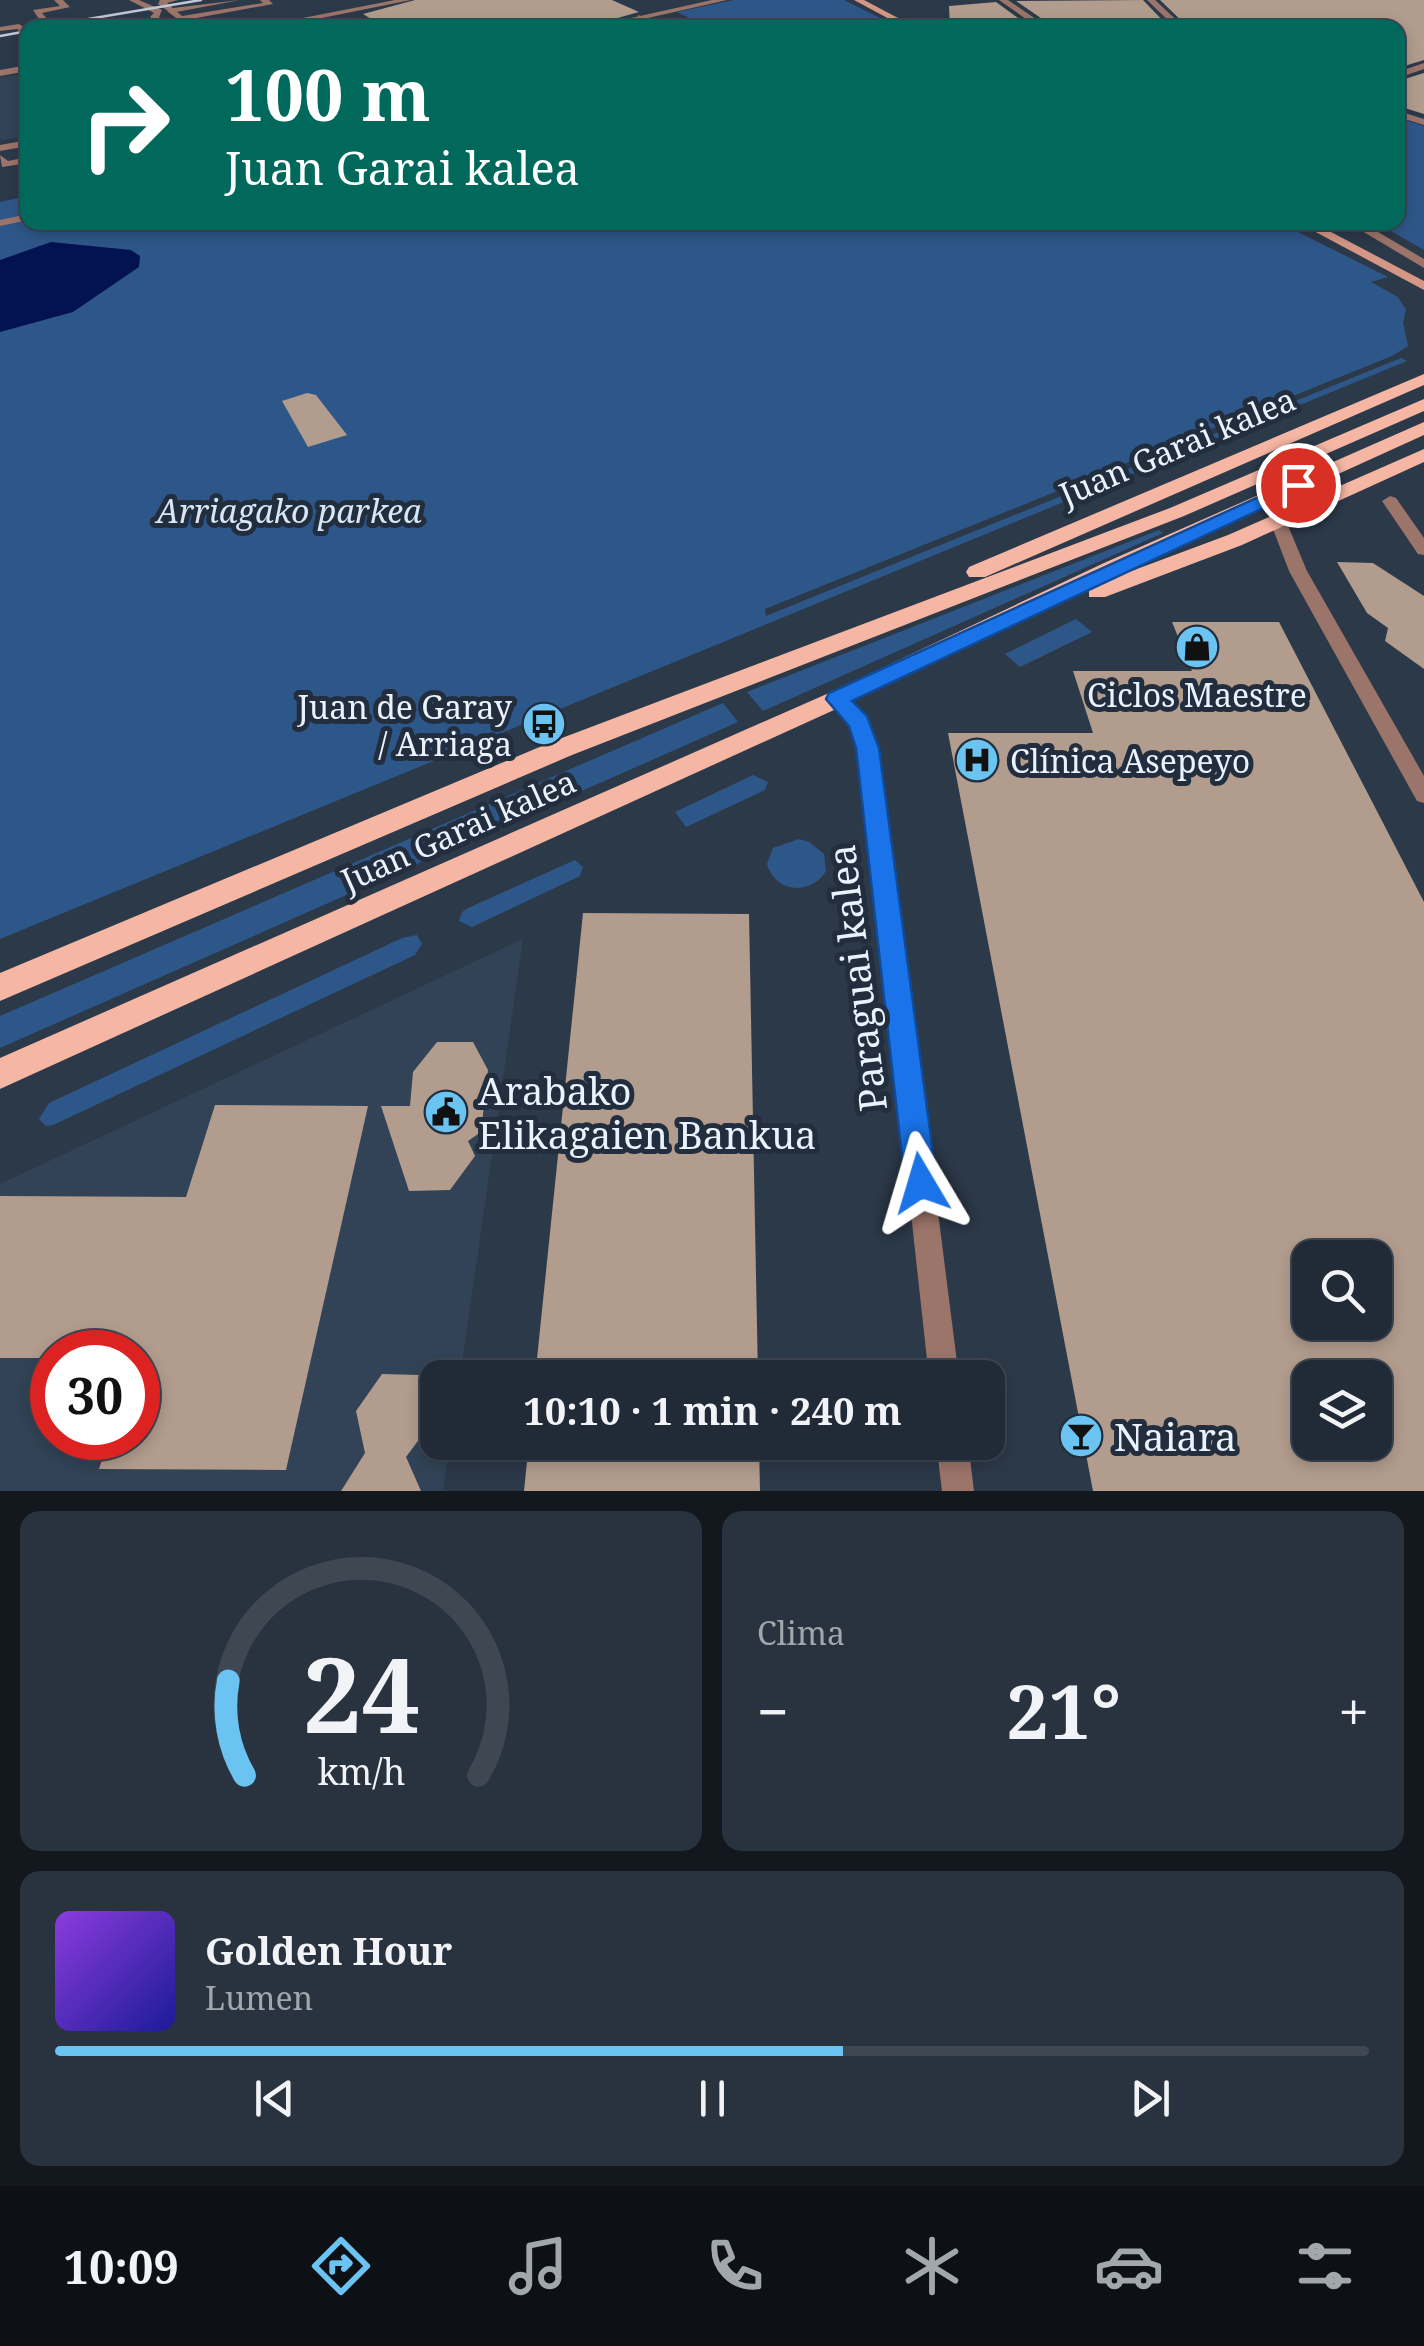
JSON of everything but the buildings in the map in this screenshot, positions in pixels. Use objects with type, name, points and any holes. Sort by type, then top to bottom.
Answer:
[{"type":"main road","points":[[858,0],[897,20]]},
{"type":"main road","points":[[1317,230],[1424,286]]},
{"type":"main road","name":"Juan Garai kalea","points":[[796,656],[1052,538],[1424,379]]},
{"type":"main road","name":"Juan Garai kalea","points":[[0,987],[545,756],[1177,512],[1424,404]]},
{"type":"main road","name":"Juan Garai kalea","points":[[0,1074],[837,699],[1112,568],[1424,428]]},
{"type":"main road","name":"Juan Garai kalea","points":[[944,649],[1278,521],[1424,454]]},
{"type":"street","points":[[44,20],[36,12],[66,7],[58,0]]},
{"type":"street","points":[[133,0],[159,12],[154,16],[158,20]]},
{"type":"street","points":[[159,1],[174,0]]},
{"type":"street","points":[[171,11],[236,0]]},
{"type":"street","points":[[159,1],[180,19],[269,4],[264,0]]},
{"type":"street","points":[[299,20],[407,0]]},
{"type":"street","points":[[627,20],[723,0]]},
{"type":"street","points":[[1003,0],[1033,20]]},
{"type":"street","points":[[1150,0],[1172,20]]},
{"type":"street","points":[[641,17],[648,20]]},
{"type":"street","points":[[1366,230],[1424,264]]},
{"type":"street","points":[[1390,501],[1424,550]]},
{"type":"street","points":[[1278,521],[1298,571],[1424,795]]},
{"type":"street","name":"Paraguai kalea","points":[[837,699],[860,722],[870,763],[942,1360]]},
{"type":"street","points":[[954,1460],[958,1491]]},
{"type":"shaded area","points":[[20,74],[20,137],[0,141],[0,78]]},
{"type":"shaded area","points":[[51,242],[131,250],[140,256],[139,267],[73,312],[0,332],[0,260]]},
{"type":"shaded area","points":[[523,939],[462,1360],[420,1360],[420,1460],[448,1460],[443,1491],[0,1491],[0,1184]]},
{"type":"green space","points":[[734,0],[844,0],[884,20],[694,20],[677,12]]},
{"type":"green space","points":[[1405,120],[1424,126],[1424,250],[1389,230],[1405,230]]},
{"type":"green space","name":"Arriagako parkea","points":[[20,198],[20,230],[1294,230],[1388,277],[1371,282],[1398,297],[1406,310],[1403,323],[1408,346],[1392,356],[765,609],[766,616],[1401,358],[1407,361],[0,939],[0,202]]},
{"type":"green space","points":[[1159,530],[1163,533],[763,711],[747,692]]},
{"type":"green space","points":[[1076,619],[1092,632],[1020,667],[1005,654]]},
{"type":"green space","points":[[723,703],[738,722],[0,1048],[0,1016]]},
{"type":"green space","points":[[753,775],[768,782],[765,790],[686,827],[675,812]]},
{"type":"green space","points":[[799,839],[824,854],[826,871],[812,885],[794,888],[777,881],[767,864],[773,848]]},
{"type":"green space","points":[[575,860],[583,867],[580,876],[472,927],[459,921],[468,908]]},
{"type":"green space","points":[[417,935],[422,944],[415,955],[53,1125],[46,1126],[39,1119],[49,1103],[402,938]]},
{"type":"tram line","points":[[82,20],[201,0]]},
{"type":"tram line","points":[[0,36],[20,32]]},
{"type":"place","name":"Ciclos Maestre","points":[[1197,647]]},
{"type":"place","name":"Juan de Garay / Arriaga","points":[[544,724]]},
{"type":"place","name":"Clínica Asepeyo","points":[[977,760]]},
{"type":"place","name":"Arabako Elikagaien Bankua","points":[[446,1112]]},
{"type":"place","name":"Naiara","points":[[1081,1436]]},
{"type":"route","points":[[921,1183],[868,748],[860,722],[837,699],[1112,568],[1298,485]]}]
